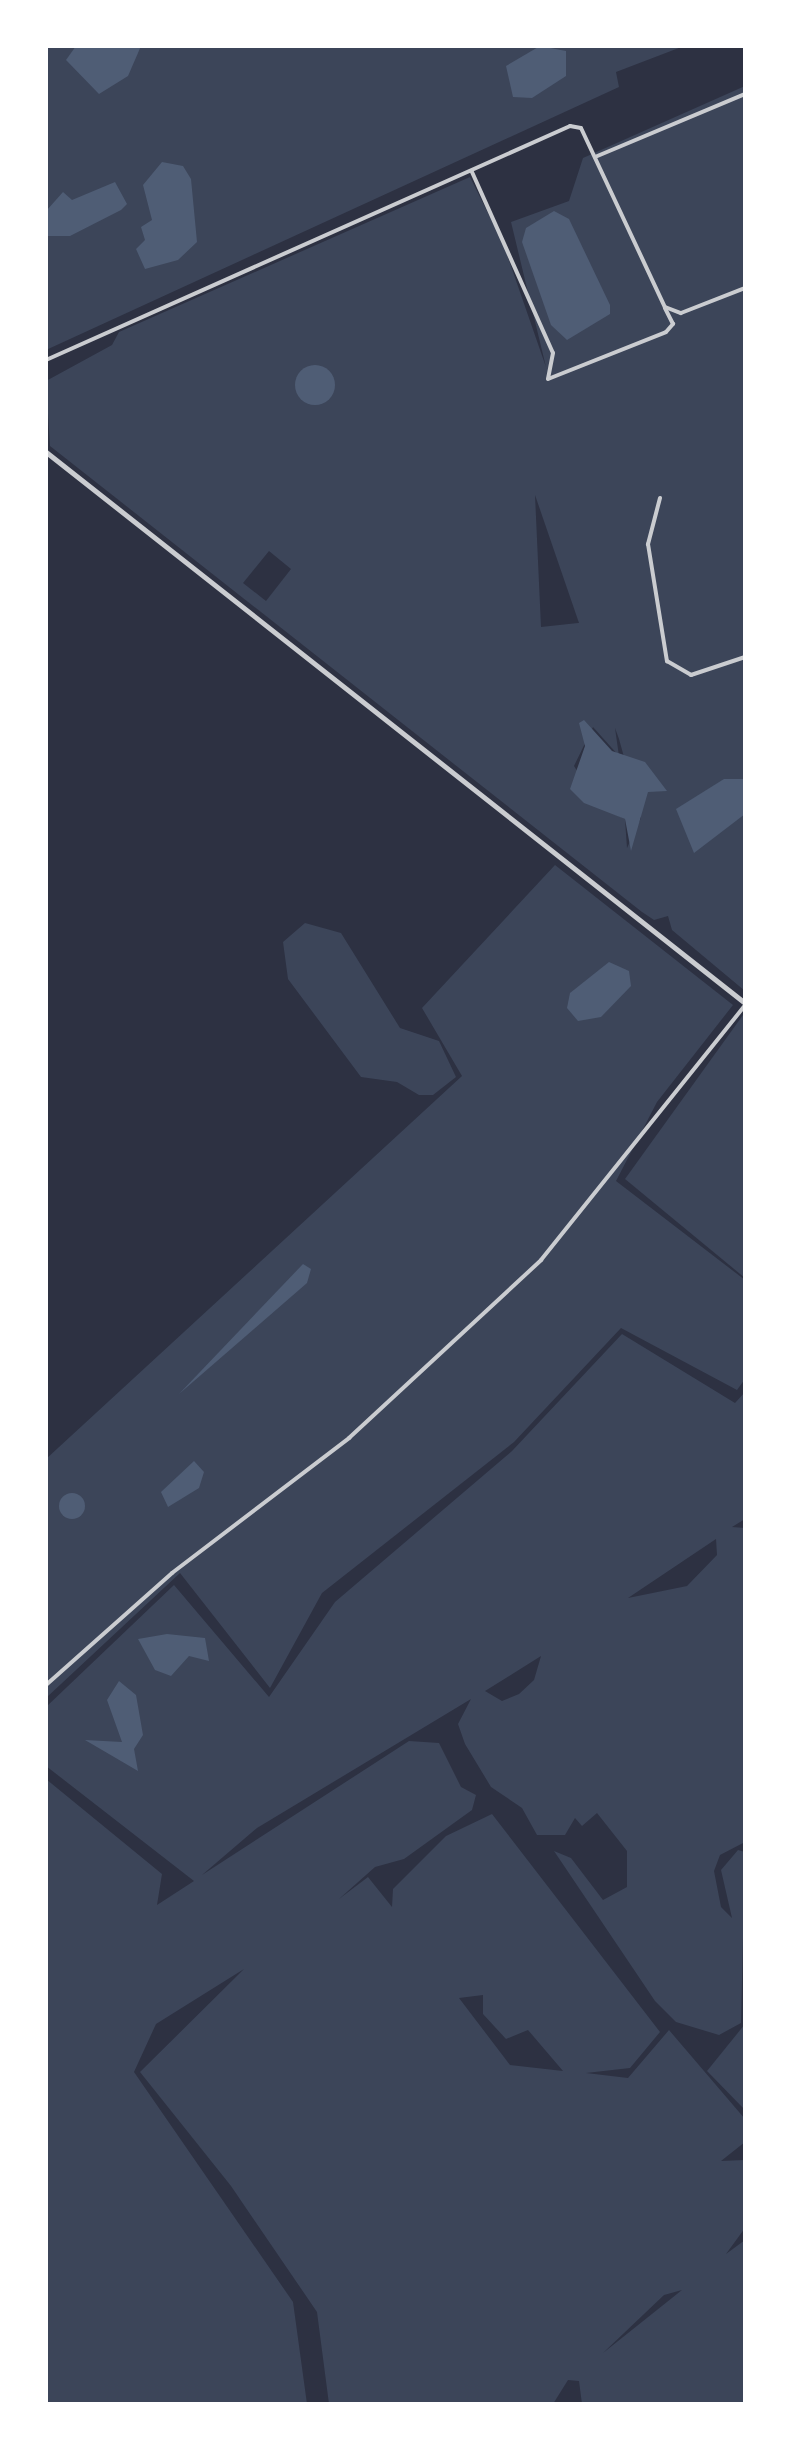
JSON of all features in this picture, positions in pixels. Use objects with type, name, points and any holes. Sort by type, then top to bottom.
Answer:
[{"type":"street","points":[[595,157],[745,94]]},
{"type":"street","points":[[46,360],[570,126],[581,128],[673,324],[666,332],[548,379],[553,353],[472,172]]},
{"type":"street","points":[[665,307],[681,313],[745,288]]},
{"type":"street","points":[[46,452],[745,1004],[541,1260],[349,1438],[172,1573],[46,1685]]},
{"type":"street","points":[[660,498],[648,544],[667,661],[691,675],[745,657]]},
{"type":"shaded area","points":[[46,46],[684,46],[616,72],[619,87],[46,350]]},
{"type":"shaded area","points":[[76,46],[141,46],[128,76],[99,94],[66,60]]},
{"type":"shaded area","points":[[540,46],[566,51],[566,76],[532,98],[513,97],[506,66]]},
{"type":"shaded area","points":[[745,86],[745,991],[672,930],[668,916],[654,920],[642,912],[50,446],[46,381],[112,345],[119,332],[470,177],[503,243],[546,367],[511,222],[569,201],[583,158]],"holes":[[[535,495],[579,623],[541,627]],[[269,551],[291,569],[266,601],[243,583]],[[593,727],[619,756],[615,728],[641,818],[627,848],[625,819],[601,808],[574,766]]]},
{"type":"shaded area","points":[[162,162],[183,166],[191,179],[197,242],[178,260],[145,269],[136,249],[145,240],[141,227],[152,220],[143,185]]},
{"type":"shaded area","points":[[115,182],[127,204],[121,210],[70,236],[46,236],[47,210],[63,192],[72,200]]},
{"type":"shaded area","points":[[554,211],[569,219],[610,305],[610,314],[567,340],[551,325],[522,242],[526,228]]},
{"type":"shaded area","points":[[315,365],[329,371],[335,385],[329,399],[315,405],[301,399],[295,385],[301,371]]},
{"type":"shaded area","points":[[584,720],[612,751],[645,762],[667,791],[648,792],[631,851],[625,819],[584,803],[570,789],[585,746],[579,723]]},
{"type":"shaded area","points":[[724,779],[745,779],[745,814],[694,853],[676,809]]},
{"type":"shaded area","points":[[555,865],[733,1005],[657,1102],[616,1181],[745,1280],[745,1379],[737,1390],[621,1328],[514,1442],[322,1593],[270,1688],[180,1573],[46,1698],[46,1459],[462,1076],[422,1008]]},
{"type":"shaded area","points":[[305,923],[341,933],[400,1028],[439,1041],[456,1077],[433,1095],[419,1095],[397,1082],[361,1077],[288,979],[283,942]]},
{"type":"shaded area","points":[[609,962],[629,971],[631,986],[601,1017],[578,1021],[567,1008],[570,993]]},
{"type":"shaded area","points":[[743,1015],[745,1017],[745,1278],[625,1179]]},
{"type":"shaded area","points":[[303,1264],[311,1269],[307,1283],[179,1394]]},
{"type":"shaded area","points":[[622,1334],[735,1403],[745,1392],[745,1519],[732,1527],[745,1528],[745,1842],[720,1855],[714,1871],[721,1907],[732,1918],[721,1870],[738,1850],[745,1852],[741,2023],[719,2035],[676,2022],[655,2001],[554,1851],[571,1858],[603,1900],[627,1887],[627,1851],[597,1813],[582,1826],[575,1818],[565,1835],[537,1835],[522,1808],[491,1787],[465,1744],[458,1724],[471,1699],[257,1828],[202,1875],[409,1741],[439,1743],[461,1787],[476,1795],[472,1810],[404,1859],[375,1867],[339,1899],[368,1877],[392,1907],[393,1889],[446,1836],[492,1814],[660,2032],[630,2068],[586,2073],[628,2078],[669,2030],[745,2119],[745,2142],[721,2161],[745,2160],[745,2228],[726,2254],[745,2240],[745,2404],[582,2404],[579,2381],[568,2380],[553,2404],[329,2404],[317,2312],[231,2186],[140,2072],[244,1969],[156,2024],[134,2072],[293,2302],[307,2404],[46,2404],[46,1779],[162,1874],[157,1905],[194,1881],[46,1766],[46,1707],[174,1585],[269,1697],[335,1602],[512,1451]],"holes":[[[716,1539],[717,1555],[687,1586],[628,1598]],[[541,1656],[534,1680],[519,1694],[502,1701],[485,1691]],[[483,1995],[483,2014],[506,2039],[528,2030],[563,2071],[510,2065],[459,1998]],[[682,2290],[603,2353],[664,2295]]]},
{"type":"shaded area","points":[[194,1461],[204,1472],[199,1488],[168,1507],[161,1492]]},
{"type":"shaded area","points":[[72,1493],[82,1496],[85,1506],[82,1516],[72,1519],[62,1516],[59,1506],[62,1496]]},
{"type":"shaded area","points":[[167,1634],[205,1638],[209,1661],[189,1656],[171,1676],[155,1670],[138,1639]]},
{"type":"shaded area","points":[[119,1681],[136,1695],[143,1735],[134,1749],[138,1771],[85,1740],[122,1742],[107,1700]]},
{"type":"shaded area","points":[[745,2024],[745,2110],[707,2071]]}]
